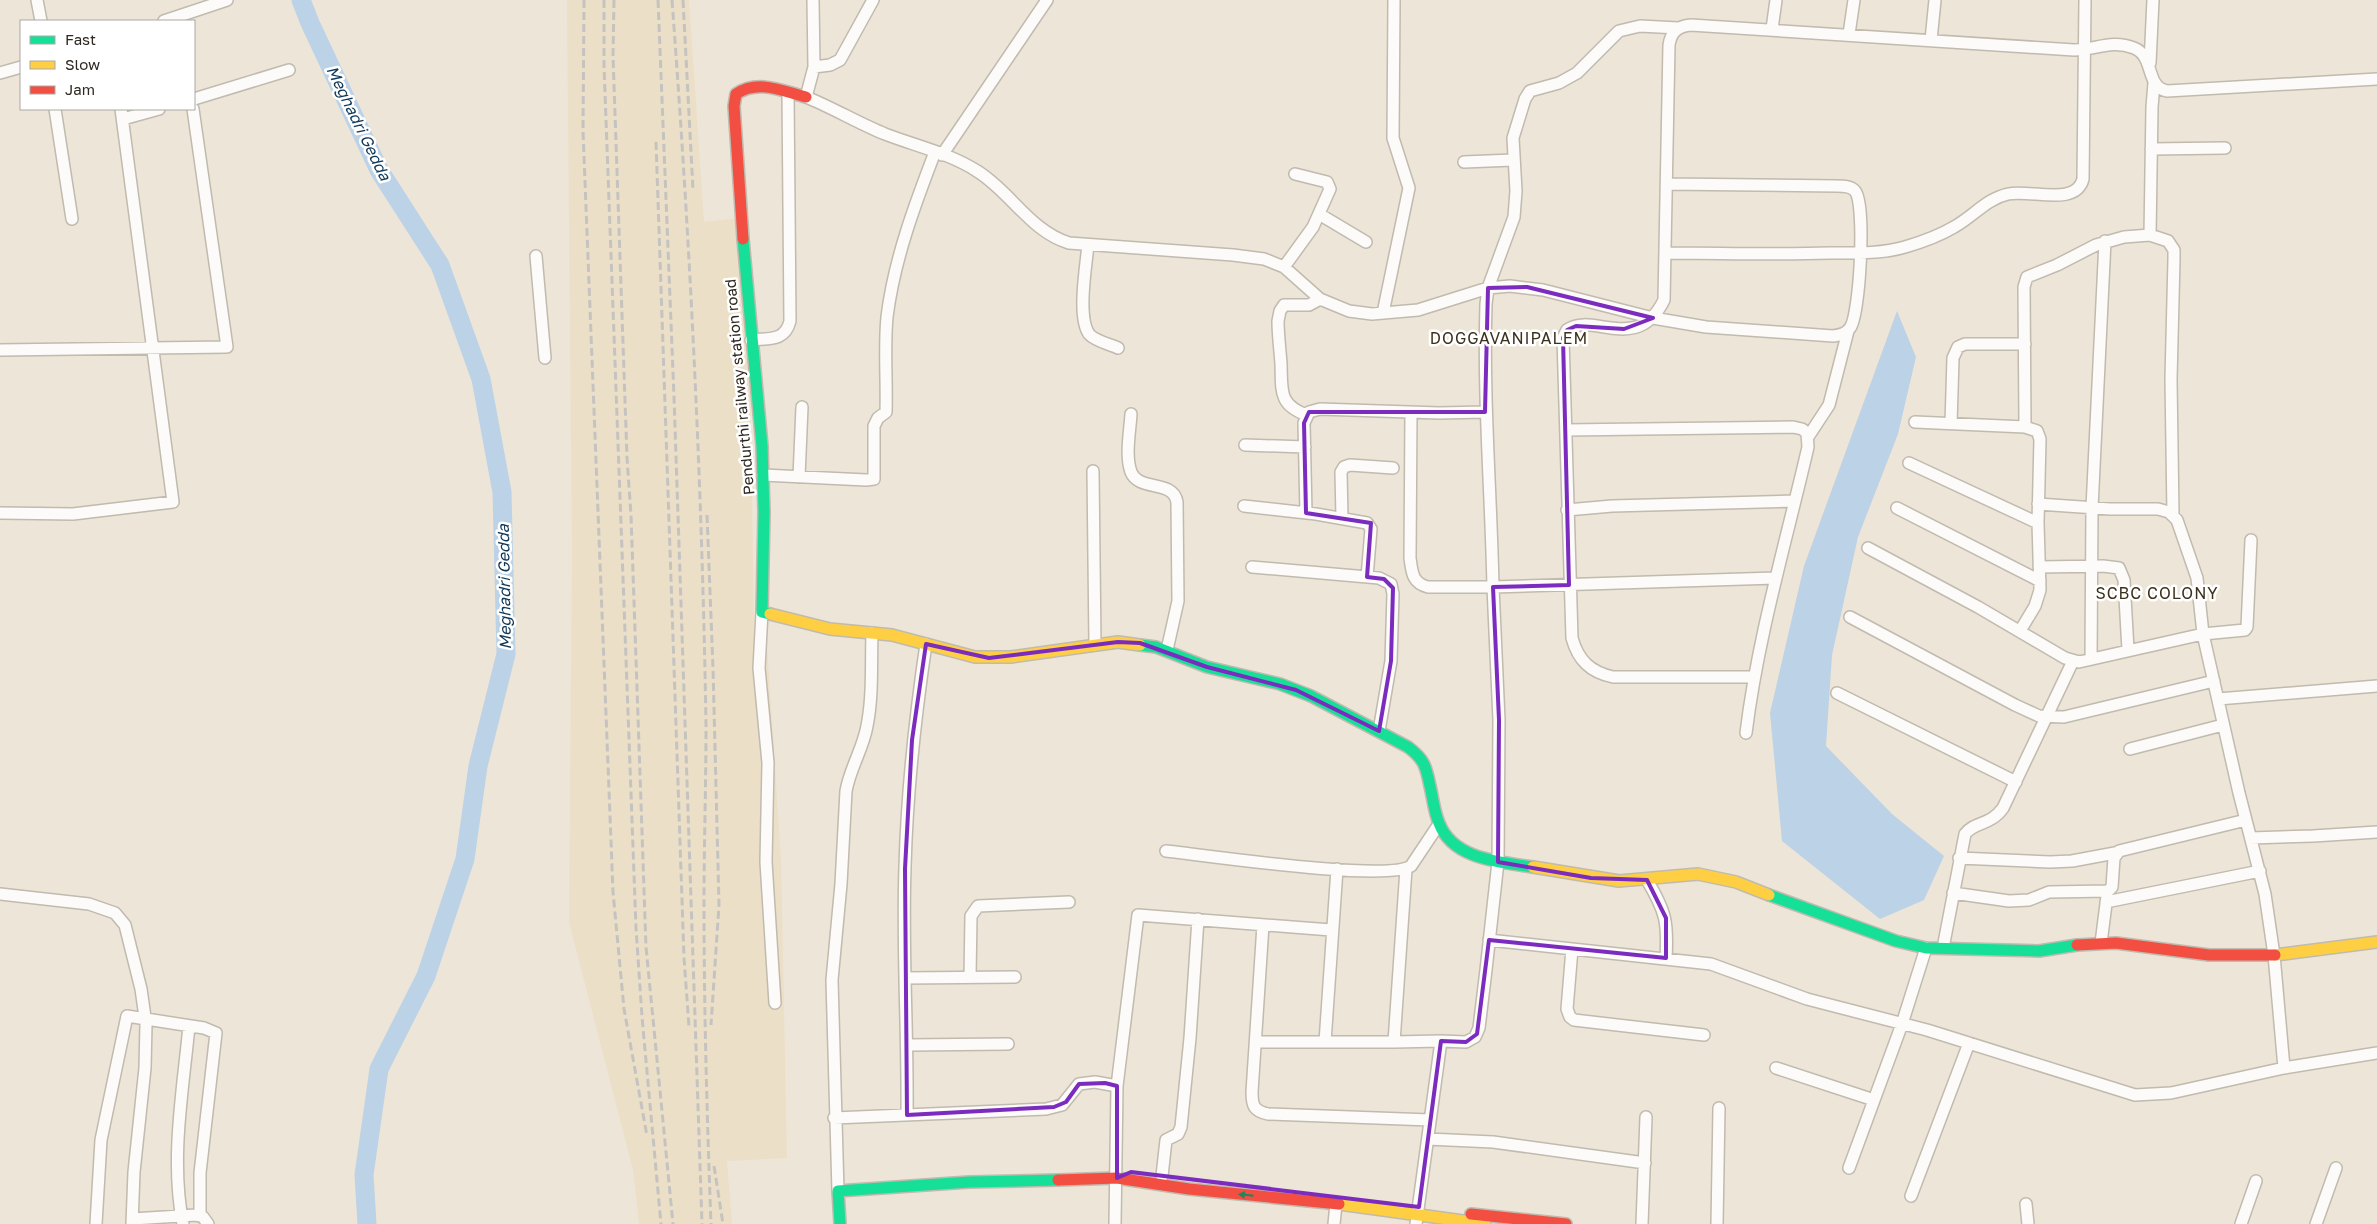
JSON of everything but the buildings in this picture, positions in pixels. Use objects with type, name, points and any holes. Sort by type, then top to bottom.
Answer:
[{"type":"street","points":[[37,0],[41,20]]},
{"type":"street","points":[[167,20],[227,0]]},
{"type":"street","points":[[812,0],[814,67],[806,97],[883,133],[939,153],[978,171],[1001,189],[1034,224],[1051,237],[1069,243],[1241,255],[1274,261],[1284,267],[1320,299],[1349,311],[1383,313],[1418,310],[1488,288],[1510,286],[1527,287],[1653,318],[1706,327],[1833,336],[1848,331]]},
{"type":"street","points":[[814,67],[830,65],[840,60],[873,0]]},
{"type":"street","points":[[763,475],[866,480],[874,478],[874,426],[878,418],[886,412],[888,311],[903,245],[920,190],[939,153],[1047,0]]},
{"type":"street","points":[[1383,313],[1409,188],[1393,138],[1394,0]]},
{"type":"street","points":[[1772,29],[1776,0]]},
{"type":"street","points":[[1849,34],[1854,0]]},
{"type":"street","points":[[1931,40],[1935,0]]},
{"type":"street","points":[[1667,252],[1861,253],[1902,248],[1942,233],[1965,220],[1986,202],[2008,194],[2026,192],[2063,195],[2077,191],[2083,179],[2085,0]]},
{"type":"street","points":[[2150,235],[2154,83],[2150,64],[2153,0]]},
{"type":"street","points":[[1256,1042],[1466,1042],[1473,1040],[1477,1034],[1498,862],[1499,720],[1491,498],[1485,412],[1486,322],[1488,288],[1514,217],[1516,191],[1514,130],[1525,99],[1530,91],[1558,83],[1577,73],[1619,31],[1640,26],[1678,28],[1691,25],[1772,29],[2083,50],[2101,44],[2126,46],[2142,52],[2150,64]]},
{"type":"street","points":[[1678,28],[1672,34],[1669,45],[1667,252],[1664,300],[1653,318],[1643,324],[1629,328],[1583,326],[1567,330],[1562,346],[1566,430],[1570,624],[1575,648],[1586,666],[1600,675],[1622,677],[1753,677]]},
{"type":"street","points":[[0,73],[20,67]]},
{"type":"street","points":[[195,98],[289,70]]},
{"type":"street","points":[[2154,83],[2163,90],[2173,91],[2377,79]]},
{"type":"street","name":"Pendurthi railway station road","points":[[762,612],[763,475],[734,106],[736,94],[750,86],[760,86],[806,97]]},
{"type":"street","points":[[751,340],[782,336],[786,333],[790,321],[788,93]]},
{"type":"street","points":[[55,110],[72,219]]},
{"type":"street","points":[[0,513],[73,514],[173,502],[122,114],[152,110]]},
{"type":"street","points":[[0,350],[227,347],[193,110]]},
{"type":"street","points":[[2151,149],[2224,148]]},
{"type":"street","points":[[1464,162],[1514,160]]},
{"type":"street","points":[[1284,267],[1301,245],[1319,214],[1328,195],[1330,185],[1322,179],[1296,174]]},
{"type":"street","points":[[1667,184],[1837,186],[1851,188],[1855,191],[1860,205],[1861,253],[1854,322],[1848,331],[1829,405],[1808,437],[1808,447],[1774,578],[1753,677],[1746,733]]},
{"type":"street","points":[[1319,214],[1366,242]]},
{"type":"street","points":[[2026,427],[2024,287],[2027,277],[2057,265],[2105,241],[2150,235],[2172,244],[2174,259],[2171,379],[2173,515]]},
{"type":"street","points":[[2092,659],[2090,566],[2105,241]]},
{"type":"street","points":[[1088,245],[1082,296],[1086,328],[1094,338],[1118,348]]},
{"type":"street","points":[[536,256],[545,358]]},
{"type":"street","points":[[1307,415],[1295,411],[1282,393],[1278,321],[1280,311],[1284,305],[1310,305],[1320,299]]},
{"type":"street","points":[[1951,424],[1953,358],[1958,347],[1966,344],[2024,344]]},
{"type":"street","points":[[798,478],[802,408]]},
{"type":"street","points":[[1306,513],[1304,423],[1307,415],[1314,410],[1485,412]]},
{"type":"street","points":[[1411,412],[1410,558],[1414,580],[1420,585],[1493,587],[1774,578]]},
{"type":"street","points":[[1131,414],[1129,462],[1131,473],[1139,481],[1170,491],[1176,497],[1177,502],[1178,601],[1167,650]]},
{"type":"street","points":[[1915,422],[2026,427],[2035,429],[2039,435],[2038,523],[2040,581],[2036,606],[2020,631]]},
{"type":"street","points":[[1566,430],[1793,427],[1804,431],[1808,437]]},
{"type":"street","points":[[1245,445],[1305,447]]},
{"type":"street","points":[[1909,463],[2038,523]]},
{"type":"street","points":[[1342,518],[1341,472],[1344,467],[1350,465],[1393,468]]},
{"type":"street","points":[[1092,470],[1095,645]]},
{"type":"street","points":[[1567,510],[1622,505],[1795,501]]},
{"type":"street","points":[[2038,504],[2092,508],[2158,509],[2173,515],[2177,520],[2197,578],[2203,634],[2246,820],[2260,871],[2274,955],[2284,1068]]},
{"type":"street","points":[[1244,506],[1342,518],[1370,525],[1367,577]]},
{"type":"street","points":[[1897,508],[2040,581]]},
{"type":"street","points":[[1868,548],[2073,661],[2092,659],[2203,634],[2242,631],[2246,629],[2251,540]]},
{"type":"street","points":[[2039,567],[2113,566],[2122,571],[2128,650]]},
{"type":"street","points":[[1252,567],[1367,577],[1389,581],[1393,588],[1391,661],[1380,730]]},
{"type":"street","points":[[775,1003],[766,862],[768,763],[759,668],[762,612],[830,629],[892,635],[960,654],[989,658],[1020,656],[1128,642],[1167,650],[1207,667],[1296,690],[1380,730],[1420,756],[1426,766],[1439,824],[1448,838],[1457,846],[1482,859],[1619,881],[1698,874],[1715,876],[1896,941],[1926,948],[2039,951],[2101,943],[2209,955],[2274,955],[2377,942]]},
{"type":"street","points":[[1850,617],[2038,716],[2064,717],[2214,681]]},
{"type":"street","points":[[840,1224],[834,1118],[832,999],[834,952],[841,884],[846,792],[848,778],[861,746],[869,715],[872,634]]},
{"type":"street","points":[[907,1115],[908,1045],[905,978],[906,832],[912,740],[926,644]]},
{"type":"street","points":[[1943,948],[1963,840],[1969,830],[1993,820],[1998,815],[2016,782],[2073,661]]},
{"type":"street","points":[[2218,699],[2377,686]]},
{"type":"street","points":[[1837,693],[2016,782]]},
{"type":"street","points":[[2130,749],[2224,725]]},
{"type":"street","points":[[1959,858],[2050,862],[2072,861],[2115,853],[2123,849],[2246,820]]},
{"type":"street","points":[[1166,851],[1337,869],[1392,872],[1406,869],[1416,858],[1439,824]]},
{"type":"street","points":[[2251,838],[2377,832]]},
{"type":"street","points":[[2101,943],[2107,896],[2113,883],[2115,853]]},
{"type":"street","points":[[1325,1042],[1331,930],[1337,869]]},
{"type":"street","points":[[1394,1042],[1406,869]]},
{"type":"street","points":[[1953,893],[2009,901],[2029,900],[2049,892],[2107,896],[2260,871]]},
{"type":"street","points":[[1647,880],[1666,918],[1666,958]]},
{"type":"street","points":[[0,894],[89,904],[115,913],[125,925],[141,989],[145,1018],[145,1068],[134,1172],[132,1221],[204,1220],[200,1174],[217,1036],[213,1030],[145,1018],[127,1016],[101,1140],[96,1224]]},
{"type":"street","points":[[970,977],[971,916],[978,906],[1069,902]]},
{"type":"street","points":[[1116,1224],[1117,1086],[1138,915],[1331,930]]},
{"type":"street","points":[[1162,1176],[1166,1140],[1178,1134],[1181,1127],[1190,1038],[1198,919]]},
{"type":"street","points":[[1263,925],[1253,1106],[1261,1112],[1430,1120]]},
{"type":"street","points":[[1489,940],[1710,964],[1784,992],[1969,1043],[2135,1095],[2170,1093],[2284,1068],[2377,1053]]},
{"type":"street","points":[[1849,1168],[1902,1024],[1926,948]]},
{"type":"street","points":[[1572,949],[1567,1009],[1574,1020],[1704,1035]]},
{"type":"street","points":[[905,978],[1015,977]]},
{"type":"street","points":[[182,1220],[178,1148],[190,1026]]},
{"type":"street","points":[[1417,1216],[1441,1041]]},
{"type":"street","points":[[1910,1196],[1969,1043]]},
{"type":"street","points":[[908,1045],[1008,1044]]},
{"type":"street","points":[[1776,1068],[1874,1100]]},
{"type":"street","points":[[834,1118],[1046,1109],[1062,1105],[1075,1088],[1085,1082],[1117,1086]]},
{"type":"street","points":[[1717,1224],[1719,1108]]},
{"type":"street","points":[[1642,1224],[1646,1117]]},
{"type":"street","points":[[1428,1139],[1493,1142],[1645,1163]]},
{"type":"street","points":[[2316,1224],[2336,1168]]},
{"type":"street","points":[[1117,1178],[1131,1172],[1417,1216],[1566,1224]]},
{"type":"street","points":[[838,1190],[969,1182],[1117,1178],[1189,1189],[1336,1204],[1485,1224]]},
{"type":"street","points":[[2241,1224],[2256,1181]]},
{"type":"street","points":[[1334,1224],[1336,1204]]},
{"type":"street","points":[[2026,1204],[2028,1224]]},
{"type":"highlighted area","points":[[1527,287],[1653,318],[1624,329],[1576,326],[1567,330],[1563,338],[1569,585],[1493,587],[1499,720],[1498,862],[1591,878],[1647,880],[1666,918],[1666,958],[1489,940],[1477,1034],[1466,1042],[1441,1041],[1419,1207],[1131,1172],[1117,1178],[1117,1086],[1105,1083],[1079,1084],[1066,1102],[1054,1107],[907,1115],[905,869],[912,740],[926,644],[989,658],[1118,642],[1140,643],[1207,667],[1296,690],[1379,731],[1391,661],[1393,588],[1384,579],[1367,577],[1371,523],[1306,513],[1304,423],[1309,412],[1485,412],[1488,288]]},
{"type":"shaded area","points":[[567,0],[689,0],[704,222],[748,217],[754,634],[767,645],[781,859],[787,1158],[727,1161],[732,1224],[639,1224],[633,1170],[569,922],[572,552]]},
{"type":"water","points":[[1897,311],[1916,357],[1898,434],[1858,537],[1832,655],[1826,746],[1892,814],[1944,856],[1924,900],[1880,919],[1782,841],[1770,713],[1804,566]]},
{"type":"waterway","name":"Meghadri Gedda","points":[[301,0],[379,170],[440,265],[481,379],[502,492],[506,654],[478,766],[465,859],[426,976],[379,1069],[364,1175],[367,1224]]},
{"type":"railway","points":[[584,0],[583,131],[613,892],[624,1009],[647,1136]]},
{"type":"railway","points":[[604,0],[604,66],[636,928],[642,1017],[661,1224]]},
{"type":"railway","points":[[614,0],[613,56],[646,947],[673,1224]]},
{"type":"railway","points":[[658,0],[674,397],[702,1224]]},
{"type":"railway","points":[[672,0],[690,271],[702,544],[706,725],[705,984],[711,1224]]},
{"type":"railway","points":[[683,0],[693,190]]},
{"type":"railway","points":[[656,142],[684,958],[689,1027]]},
{"type":"railway","points":[[707,515],[719,905],[711,1025]]},
{"type":"railway","points":[[714,1166],[723,1224]]},
{"type":"traffic: fast","points":[[743,239],[762,446],[764,512],[762,612],[770,614]]},
{"type":"traffic: fast","points":[[1140,645],[1156,647],[1207,667],[1280,684],[1311,696],[1408,747],[1418,755],[1424,764],[1437,819],[1446,835],[1455,845],[1466,852],[1493,861],[1533,867]]},
{"type":"traffic: fast","points":[[1769,895],[1896,941],[1926,948],[2039,951],[2077,945]]},
{"type":"traffic: fast","points":[[840,1224],[838,1191],[969,1182],[1058,1180]]},
{"type":"traffic: slow","points":[[770,614],[830,629],[892,635],[975,657],[1011,657],[1118,642],[1140,645]]},
{"type":"traffic: slow","points":[[1533,867],[1619,881],[1698,874],[1736,882],[1769,895]]},
{"type":"traffic: slow","points":[[2275,955],[2377,942]]},
{"type":"traffic: slow","points":[[1339,1204],[1485,1224]]},
{"type":"traffic: jam","points":[[743,239],[734,106],[736,94],[753,87],[761,87],[779,89],[806,97]]},
{"type":"traffic: jam","points":[[2077,945],[2116,943],[2209,955],[2275,955]]},
{"type":"traffic: jam","points":[[1058,1180],[1117,1178],[1189,1189],[1339,1204]]},
{"type":"traffic: jam","points":[[1471,1214],[1566,1224]]},
{"type":"district","name":"DOGGAVANIPALEM","points":[[1509,338]]},
{"type":"district","name":"SCBC COLONY","points":[[2157,593]]}]
